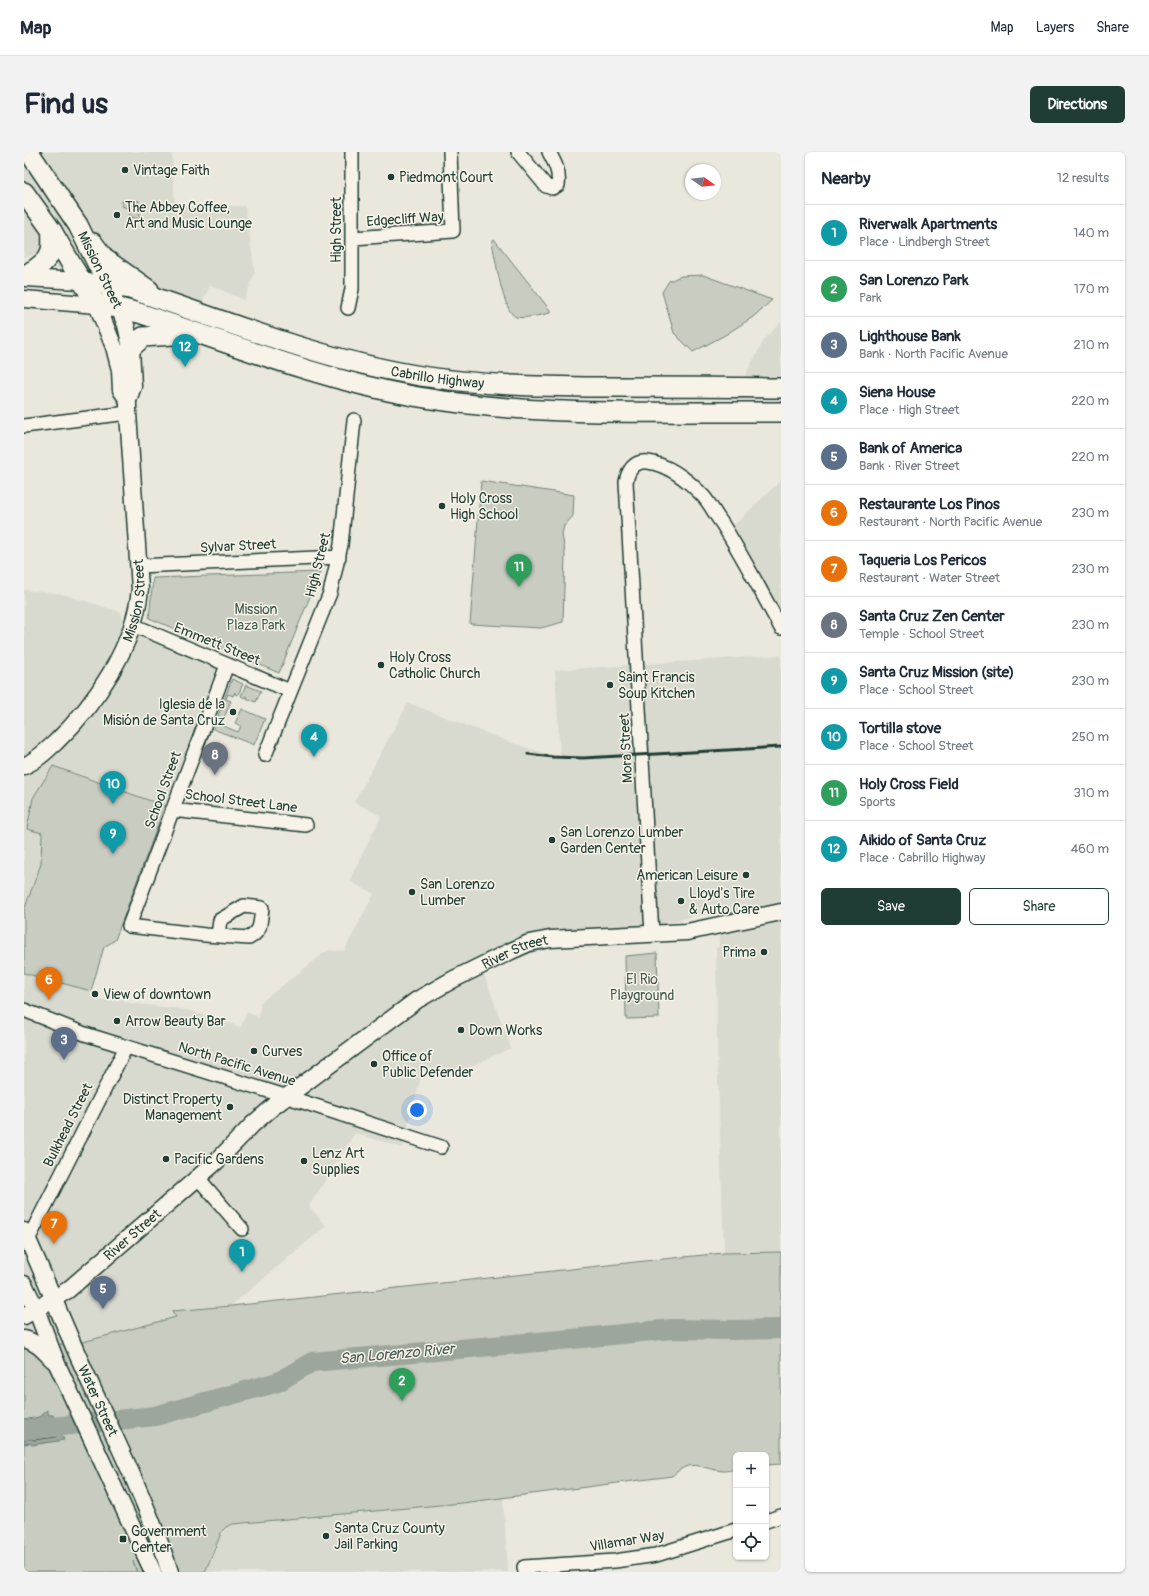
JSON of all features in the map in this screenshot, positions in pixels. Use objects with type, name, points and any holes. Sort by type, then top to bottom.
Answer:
[{"type":"highway","name":"Mission Street","points":[[29,152],[78,225],[119,308]]},
{"type":"highway","name":"Mission Street","points":[[24,192],[52,231],[97,304]]},
{"type":"highway","points":[[78,225],[106,259],[163,300]]},
{"type":"highway","points":[[24,277],[38,267],[48,257],[51,252],[52,231]]},
{"type":"highway","name":"Cabrillo Highway","points":[[106,284],[130,289],[253,331],[334,356],[389,370],[437,378],[533,386],[781,388]]},
{"type":"highway","name":"Cabrillo Highway","points":[[97,304],[119,308],[198,333],[293,366],[340,380],[388,391],[462,404],[560,411],[781,412]]},
{"type":"highway","points":[[131,348],[142,337],[198,333]]},
{"type":"main road","points":[[24,277],[81,280],[106,284]]},
{"type":"main road","points":[[24,299],[97,304]]},
{"type":"main road","name":"Mission Street","points":[[97,304],[114,347],[120,370],[121,390],[128,407]]},
{"type":"main road","name":"Mission Street","points":[[26,768],[61,738],[89,707],[107,679],[133,625],[138,607],[140,589],[128,407],[132,386],[131,348],[126,325],[119,308]]},
{"type":"main road","name":"River Street","points":[[30,1313],[68,1290],[217,1161],[254,1133],[288,1097],[417,1000],[454,979],[529,943],[550,938],[687,932],[781,912]]},
{"type":"main road","name":"Water Street","points":[[26,1235],[78,1356],[148,1511],[170,1572]]},
{"type":"main road","name":"Water Street","points":[[24,1284],[30,1313],[57,1364],[153,1572]]},
{"type":"main road","points":[[24,1339],[39,1346],[57,1364]]},
{"type":"street","name":"High Street","points":[[348,308],[352,288],[352,152]]},
{"type":"street","name":"Edgecliff Way","points":[[353,238],[453,231],[450,152]]},
{"type":"street","points":[[518,152],[546,186],[552,188],[558,185],[560,176],[549,152]]},
{"type":"street","points":[[24,426],[128,407]]},
{"type":"street","name":"High Street","points":[[265,755],[330,593],[339,557],[346,507],[354,420]]},
{"type":"street","name":"Mora Street","points":[[652,934],[626,482],[633,466],[644,462],[660,464],[682,478],[704,498],[727,532],[781,628]]},
{"type":"street","name":"Sylvar Street","points":[[138,566],[339,557]]},
{"type":"street","name":"Emmett Street","points":[[133,625],[290,691]]},
{"type":"street","name":"School Street","points":[[218,935],[205,935],[129,926],[227,665]]},
{"type":"street","name":"School Street Lane","points":[[172,810],[306,825]]},
{"type":"street","name":"North Pacific Avenue","points":[[24,1010],[84,1034],[288,1097],[441,1148]]},
{"type":"street","name":"Bulkhead Street","points":[[26,1235],[126,1047]]},
{"type":"street","points":[[198,1178],[242,1229]]},
{"type":"street","points":[[769,1520],[781,1516]]},
{"type":"street","name":"Villamar Way","points":[[525,1572],[524,1568],[615,1561],[656,1555],[733,1531]]},
{"type":"shaded area","points":[[24,152],[172,152],[175,205],[245,206],[255,273],[244,300],[210,285],[195,321],[135,301],[82,289],[40,254],[24,257]]},
{"type":"shaded area","points":[[781,322],[781,400],[732,400],[764,340]]},
{"type":"shaded area","points":[[781,480],[781,636],[723,536]]},
{"type":"shaded area","points":[[24,590],[63,594],[120,612],[130,633],[217,668],[165,806],[54,766],[27,828],[42,833],[41,864],[24,910]]},
{"type":"shaded area","points":[[781,655],[781,1252],[724,1253],[717,1049],[716,948],[719,947],[718,910],[625,934],[553,944],[484,974],[511,1048],[461,1071],[421,1077],[402,1148],[355,1133],[309,1206],[326,1226],[231,1306],[173,1311],[177,1317],[83,1342],[24,1348],[24,973],[95,992],[97,999],[114,1001],[121,999],[125,993],[124,1002],[187,1010],[241,1027],[246,1012],[259,1017],[260,1003],[328,950],[344,951],[374,894],[349,881],[381,816],[354,802],[408,703],[515,744],[560,758],[555,670]]},
{"type":"shaded area","name":"Santa Cruz County Jail Parking","points":[[503,1496],[508,1572],[205,1572],[222,1531],[226,1527],[233,1524],[462,1503]]},
{"type":"green space","points":[[122,201],[139,201],[140,220],[129,216],[131,210],[122,206]]},
{"type":"green space","points":[[494,239],[550,310],[550,313],[523,318],[516,317],[511,313],[507,306],[500,283],[492,242]]},
{"type":"green space","points":[[703,275],[772,300],[753,317],[725,335],[693,352],[674,333],[662,292],[669,281],[681,276]]},
{"type":"green space","points":[[481,481],[574,495],[573,516],[564,526],[562,534],[565,553],[563,622],[541,628],[470,624]]},
{"type":"green space","name":"Mission Plaza Park","points":[[320,572],[279,673],[149,618],[153,578]]},
{"type":"green space","points":[[232,679],[243,684],[238,695],[235,694],[235,692],[233,696],[228,694],[226,699],[231,701],[221,725],[238,732],[241,726],[235,723],[242,709],[265,719],[254,745],[213,729]]},
{"type":"green space","points":[[246,685],[261,691],[256,702],[246,698],[246,696],[245,698],[241,696]]},
{"type":"green space","points":[[53,766],[165,806],[115,940],[104,947],[91,991],[24,973],[24,910],[41,864],[42,833],[27,829],[33,798]]},
{"type":"green space","name":"El Rio Playground","points":[[657,953],[659,1018],[626,1019],[625,956]]},
{"type":"green space","points":[[781,1252],[781,1464],[769,1465],[769,1452],[733,1452],[733,1470],[728,1471],[691,1466],[679,1470],[672,1476],[462,1503],[233,1524],[226,1527],[222,1531],[205,1572],[24,1572],[24,1348],[83,1342],[176,1317],[172,1311],[724,1253]]},
{"type":"water","points":[[47,1410],[49,1415],[53,1415],[64,1440],[32,1445],[30,1443],[24,1444],[24,1420],[39,1417]]},
{"type":"waterway","name":"San Lorenzo River","points":[[24,1430],[155,1416],[278,1382],[312,1362],[672,1329],[781,1329]]},
{"type":"railway","points":[[528,754],[583,758],[781,747]]},
{"type":"place","name":"Vintage Faith","points":[[125,170]]},
{"type":"place","name":"Piedmont Court","points":[[391,177]]},
{"type":"place","name":"The Abbey Coffee, Art and Music Lounge","points":[[117,215]]},
{"type":"place","name":"Aikido of Santa Cruz","points":[[185,367]]},
{"type":"place","name":"Holy Cross High School","points":[[442,506]]},
{"type":"place","name":"Holy Cross Field","points":[[519,587]]},
{"type":"place","name":"Holy Cross Catholic Church","points":[[381,665]]},
{"type":"place","name":"Saint Francis Soup Kitchen","points":[[610,685]]},
{"type":"place","name":"Iglesia de la Misión de Santa Cruz","points":[[233,712]]},
{"type":"place","name":"Siena House","points":[[314,757]]},
{"type":"place","name":"Santa Cruz Zen Center","points":[[215,775]]},
{"type":"place","name":"Tortilla stove","points":[[113,804]]},
{"type":"place","name":"San Lorenzo Lumber Garden Center","points":[[552,840]]},
{"type":"place","name":"Santa Cruz Mission (site)","points":[[113,854]]},
{"type":"place","name":"American Leisure","points":[[746,875]]},
{"type":"place","name":"San Lorenzo Lumber","points":[[412,892]]},
{"type":"place","name":"Lloyd's Tire & Auto Care","points":[[681,901]]},
{"type":"place","name":"Prima","points":[[764,952]]},
{"type":"place","name":"View of downtown","points":[[95,994]]},
{"type":"place","name":"Restaurante Los Pinos","points":[[49,1000]]},
{"type":"place","name":"Arrow Beauty Bar","points":[[117,1021]]},
{"type":"place","name":"Down Works","points":[[461,1030]]},
{"type":"place","name":"Curves","points":[[254,1051]]},
{"type":"place","name":"Lighthouse Bank","points":[[64,1060]]},
{"type":"place","name":"Office of Public Defender","points":[[374,1064]]},
{"type":"place","name":"Distinct Property Management","points":[[230,1107]]},
{"type":"place","name":"Pacific Gardens","points":[[166,1159]]},
{"type":"place","name":"Lenz Art Supplies","points":[[304,1161]]},
{"type":"place","name":"Taqueria Los Pericos","points":[[54,1244]]},
{"type":"place","name":"Riverwalk Apartments","points":[[242,1272]]},
{"type":"place","name":"Bank of America","points":[[103,1309]]},
{"type":"place","name":"San Lorenzo Park","points":[[402,1401]]},
{"type":"place","name":"Santa Cruz County Jail Parking","points":[[326,1536]]},
{"type":"place","name":"Government Center","points":[[123,1539]]}]
